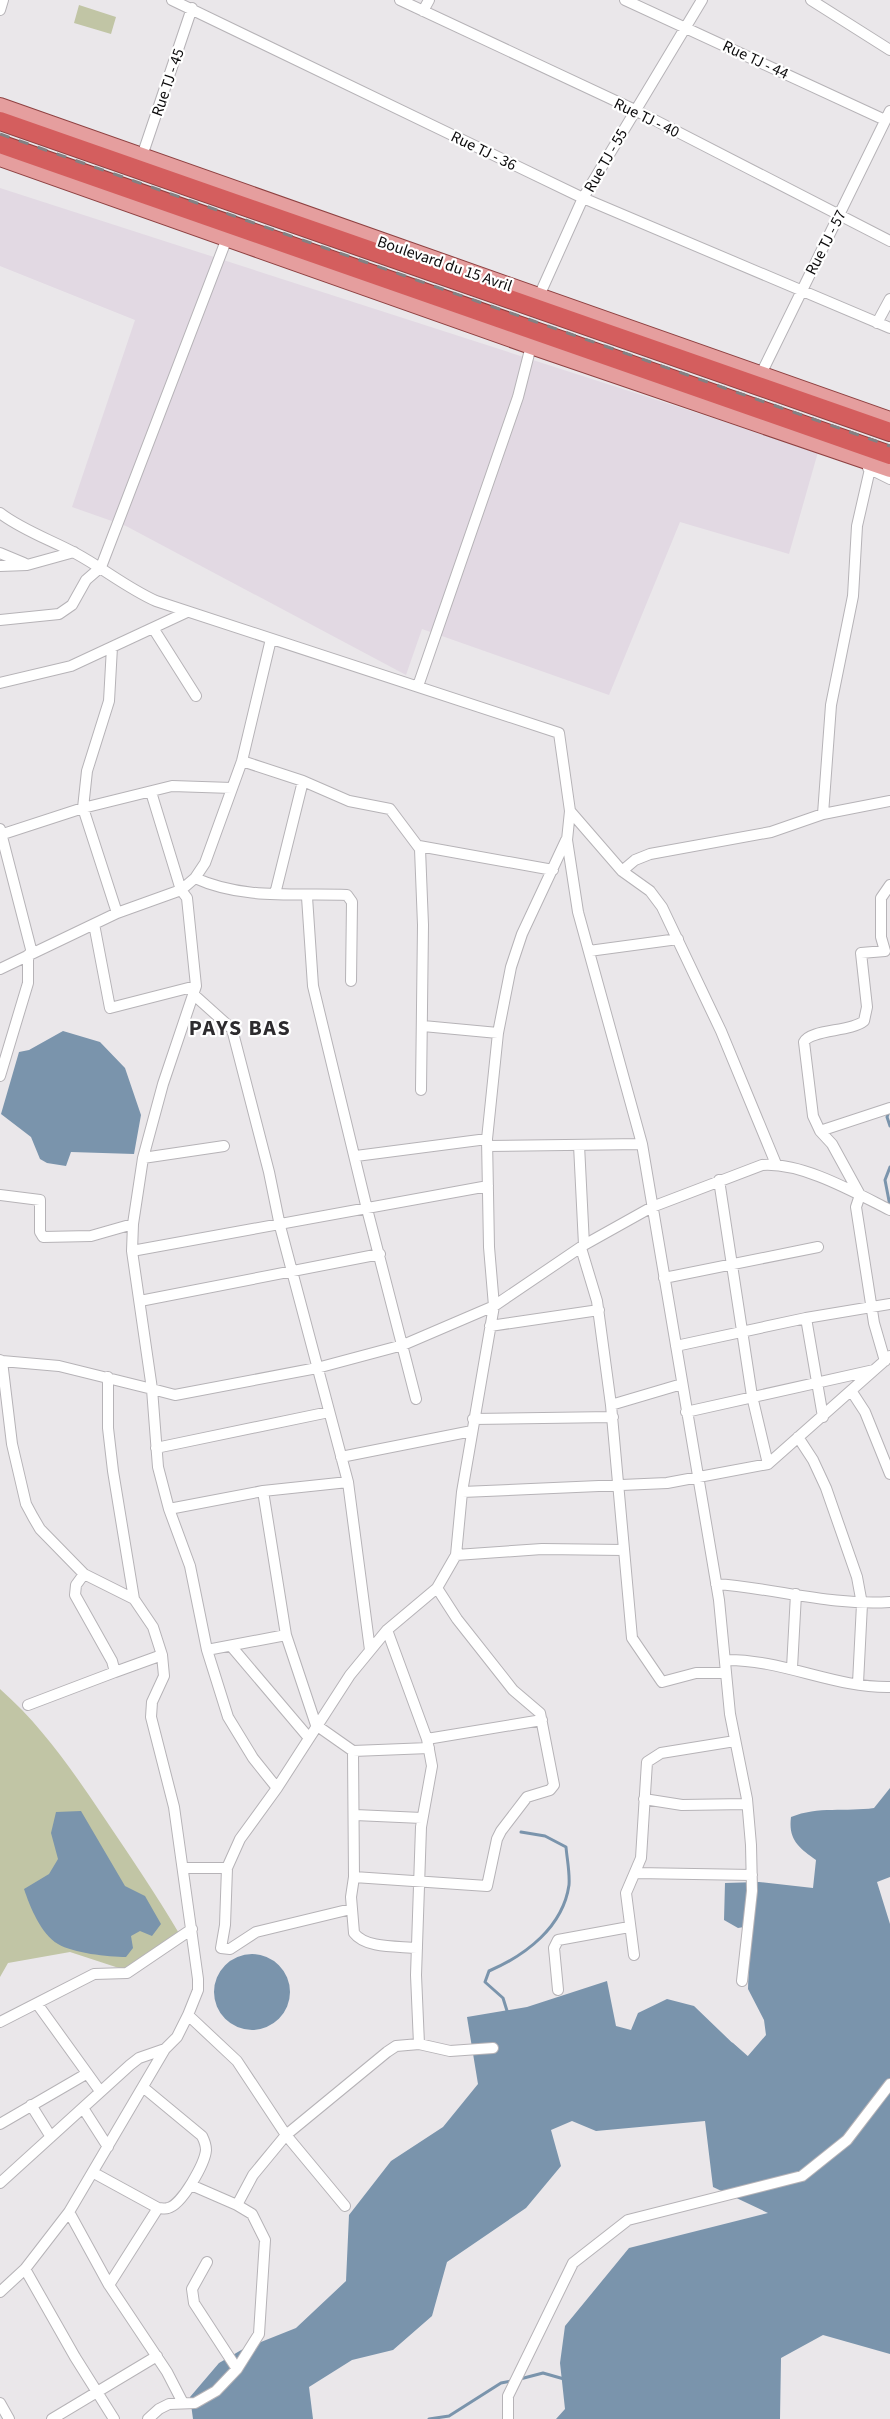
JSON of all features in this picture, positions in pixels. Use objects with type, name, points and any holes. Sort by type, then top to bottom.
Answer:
[{"type":"highway","name":"Boulevard du 15 Avril","points":[[0,121],[890,432]]},
{"type":"highway","name":"Boulevard du 15 Avril","points":[[0,144],[890,455]]},
{"type":"main road","name":"Boulevard du 15 Avril","points":[[0,106],[890,420]]},
{"type":"main road","points":[[0,158],[531,346],[890,469]]},
{"type":"street","points":[[0,9],[3,0]]},
{"type":"street","name":"Rue TJ - 36","points":[[172,0],[583,198],[890,328]]},
{"type":"street","name":"Rue TJ - 40","points":[[400,0],[634,110],[890,241]]},
{"type":"street","points":[[423,11],[429,0]]},
{"type":"street","name":"Rue TJ - 44","points":[[625,0],[888,116]]},
{"type":"street","name":"Rue TJ - 55","points":[[539,296],[583,198],[702,0]]},
{"type":"street","points":[[812,0],[890,50]]},
{"type":"street","name":"Rue TJ - 45","points":[[142,156],[192,8]]},
{"type":"street","name":"Rue TJ - 57","points":[[761,374],[888,116]]},
{"type":"street","points":[[0,620],[59,614],[66,611],[86,580],[101,567],[227,238]]},
{"type":"street","points":[[877,324],[890,299]]},
{"type":"street","points":[[418,686],[518,397],[531,346]]},
{"type":"street","points":[[840,451],[890,479]]},
{"type":"street","points":[[823,814],[831,705],[853,596],[857,526],[870,469]]},
{"type":"street","points":[[0,513],[101,567],[128,587],[187,612],[559,733],[570,812],[567,840],[578,912],[642,1144],[716,1584],[735,1741],[747,1804],[752,1875],[749,1935],[742,1981]]},
{"type":"street","points":[[0,566],[27,565],[74,552]]},
{"type":"street","points":[[0,553],[27,565]]},
{"type":"street","points":[[0,682],[58,670],[187,612]]},
{"type":"street","points":[[153,628],[196,696]]},
{"type":"street","points":[[0,969],[117,913],[181,890],[195,878],[205,863],[242,761],[271,639]]},
{"type":"street","points":[[112,647],[109,701],[87,771],[83,808],[117,913]]},
{"type":"street","points":[[242,761],[303,781],[349,801],[390,809],[419,846],[423,926],[421,1090]]},
{"type":"street","points":[[275,894],[303,781]]},
{"type":"street","points":[[0,1076],[28,983],[30,954],[0,833],[83,808],[183,785],[232,788]]},
{"type":"street","points":[[151,792],[181,890],[188,902],[194,990],[163,1084],[143,1158],[133,1224],[132,1251],[152,1389],[160,1482],[190,1566],[207,1650],[235,1731],[277,1788]]},
{"type":"street","points":[[622,871],[635,860],[650,854],[771,832],[823,814],[890,801]]},
{"type":"street","points":[[570,812],[622,871],[650,891],[662,907],[721,1031],[776,1164]]},
{"type":"street","points":[[351,1909],[256,1932],[224,1950],[220,1943],[225,1925],[226,1868],[245,1831],[277,1788],[339,1689],[387,1630],[437,1588],[456,1555],[471,1431],[494,1306],[489,1247],[487,1143],[498,1033],[511,967],[522,934],[567,840]]},
{"type":"street","points":[[419,846],[553,870]]},
{"type":"street","points":[[195,878],[221,889],[307,897],[343,895],[350,897],[351,981]]},
{"type":"street","points":[[462,1492],[667,1483],[768,1464],[852,1392],[887,1358],[872,1307],[856,1207],[860,1195],[832,1144],[820,1131],[809,1095],[805,1039],[853,1027],[864,1021],[867,1006],[861,953],[888,950],[881,938],[881,898],[890,885]]},
{"type":"street","points":[[307,897],[314,986],[356,1156],[366,1209],[380,1254],[416,1399]]},
{"type":"street","points":[[94,924],[110,1008],[194,990]]},
{"type":"street","points":[[589,951],[678,939]]},
{"type":"street","points":[[194,990],[232,1029],[269,1172],[280,1226],[348,1482],[370,1650]]},
{"type":"street","points":[[423,1026],[498,1033]]},
{"type":"street","points":[[820,1131],[890,1108]]},
{"type":"street","points":[[356,1156],[487,1143],[642,1144]]},
{"type":"street","points":[[579,1145],[583,1246],[599,1310],[612,1405],[632,1638],[662,1682],[696,1673],[726,1673]]},
{"type":"street","points":[[143,1158],[224,1146]]},
{"type":"street","points":[[134,1599],[84,1574],[40,1529],[26,1504],[12,1444],[1,1360],[59,1366],[175,1395],[317,1368],[403,1345],[494,1306],[583,1246],[652,1207],[755,1167],[776,1164],[797,1169],[890,1210]]},
{"type":"street","points":[[719,1180],[744,1330],[752,1396],[768,1464]]},
{"type":"street","points":[[132,1251],[280,1226],[488,1186]]},
{"type":"street","points":[[0,1196],[40,1200],[40,1232],[43,1237],[91,1236],[133,1224]]},
{"type":"street","points":[[664,1278],[818,1247]]},
{"type":"street","points":[[140,1301],[380,1254]]},
{"type":"street","points":[[676,1346],[744,1330],[890,1304]]},
{"type":"street","points":[[490,1326],[599,1310]]},
{"type":"street","points":[[806,1318],[823,1417]]},
{"type":"street","points":[[686,1412],[874,1370]]},
{"type":"street","points":[[0,2292],[25,2269],[69,2212],[165,2049],[177,2037],[198,1990],[184,1868],[171,1789],[151,1717],[152,1702],[164,1676],[162,1654],[153,1627],[134,1599],[112,1471],[107,1410],[108,1377]]},
{"type":"street","points":[[612,1405],[682,1384]]},
{"type":"street","points":[[852,1392],[865,1412],[890,1474]]},
{"type":"street","points":[[156,1448],[329,1412]]},
{"type":"street","points":[[474,1419],[613,1417]]},
{"type":"street","points":[[341,1457],[471,1431]]},
{"type":"street","points":[[798,1437],[813,1460],[826,1488],[857,1577],[862,1604],[858,1683]]},
{"type":"street","points":[[169,1509],[263,1491],[348,1482]]},
{"type":"street","points":[[263,1491],[286,1635],[316,1725],[353,1750],[428,1743],[542,1720]]},
{"type":"street","points":[[456,1555],[542,1549],[624,1550]]},
{"type":"street","points":[[84,1574],[76,1585],[75,1595],[112,1661],[115,1672]]},
{"type":"street","points":[[716,1584],[773,1589],[862,1604],[890,1602]]},
{"type":"street","points":[[354,1877],[420,1884],[487,1886],[496,1839],[527,1797],[553,1788],[540,1713],[513,1690],[457,1618],[437,1588]]},
{"type":"street","points":[[792,1668],[796,1594]]},
{"type":"street","points":[[387,1630],[428,1743],[432,1766],[422,1818],[417,1948],[419,2044]]},
{"type":"street","points":[[207,1650],[286,1635]]},
{"type":"street","points":[[231,1646],[309,1738]]},
{"type":"street","points":[[28,1705],[162,1654]]},
{"type":"street","points":[[725,1660],[753,1659],[858,1683],[890,1687]]},
{"type":"street","points":[[634,1955],[626,1893],[636,1873],[643,1839],[646,1767],[656,1755],[735,1741]]},
{"type":"street","points":[[353,1750],[355,1815],[351,1909],[357,1937],[376,1944],[417,1948]]},
{"type":"street","points":[[644,1799],[682,1805],[747,1804]]},
{"type":"street","points":[[355,1815],[422,1818]]},
{"type":"street","points":[[184,1868],[226,1868]]},
{"type":"street","points":[[636,1873],[752,1875]]},
{"type":"street","points":[[558,1990],[555,1948],[558,1940],[629,1927]]},
{"type":"street","points":[[0,2022],[38,2005],[94,1974],[127,1973],[192,1929]]},
{"type":"street","points":[[38,2005],[100,2091]]},
{"type":"street","points":[[188,2015],[237,2061],[286,2135],[345,2206]]},
{"type":"street","points":[[237,2205],[253,2175],[286,2135],[396,2046],[419,2044],[450,2051],[493,2048]]},
{"type":"street","points":[[0,2183],[100,2091],[140,2058],[165,2049]]},
{"type":"street","points":[[0,2124],[86,2074]]},
{"type":"street","points":[[508,2419],[508,2396],[573,2263],[628,2220],[802,2176],[847,2140],[890,2084]]},
{"type":"street","points":[[94,2173],[158,2208],[168,2208],[175,2204],[191,2185],[204,2158],[205,2143],[202,2136],[144,2088]]},
{"type":"street","points":[[31,2106],[51,2137]]},
{"type":"street","points":[[83,2108],[108,2147]]},
{"type":"street","points":[[148,2419],[159,2409],[203,2400],[237,2369],[259,2334],[265,2245],[262,2231],[252,2214],[191,2185]]},
{"type":"street","points":[[109,2284],[158,2208]]},
{"type":"street","points":[[69,2212],[109,2284],[157,2356],[183,2403]]},
{"type":"street","points":[[207,2262],[192,2289],[194,2303],[237,2369]]},
{"type":"street","points":[[25,2269],[75,2357],[114,2419]]},
{"type":"street","points":[[52,2419],[157,2356]]},
{"type":"street","points":[[0,2403],[9,2419]]},
{"type":"shaded area","points":[[0,188],[818,452],[789,554],[680,522],[609,695],[422,629],[406,675],[126,526],[72,507],[135,320],[0,266]]},
{"type":"green space","points":[[79,5],[116,17],[111,34],[74,23]]},
{"type":"green space","points":[[0,1689],[43,1733],[68,1765],[143,1875],[180,1935],[128,1971],[70,1952],[8,1963],[0,1977]]},
{"type":"water","points":[[63,1031],[100,1042],[125,1068],[141,1115],[134,1154],[71,1152],[66,1166],[47,1163],[40,1159],[31,1137],[1,1114],[19,1052],[29,1050]]},
{"type":"water","points":[[890,1788],[890,1877],[877,1882],[890,1924],[890,2354],[823,2335],[781,2358],[780,2419],[556,2419],[565,2409],[560,2363],[565,2326],[629,2248],[768,2213],[713,2187],[705,2121],[596,2131],[572,2121],[551,2130],[561,2166],[526,2208],[447,2262],[432,2316],[393,2350],[352,2360],[309,2387],[313,2419],[193,2419],[190,2397],[219,2363],[243,2349],[296,2328],[346,2281],[349,2215],[391,2161],[443,2127],[478,2084],[467,2017],[527,2007],[607,1981],[616,2026],[631,2030],[638,2013],[667,1999],[694,2006],[747,2057],[766,2035],[764,2020],[748,1989],[750,1926],[738,1928],[724,1920],[725,1883],[759,1882],[813,1888],[816,1860],[793,1838],[791,1817],[822,1810],[874,1808]]},
{"type":"water","points":[[81,1811],[125,1886],[145,1896],[161,1924],[152,1936],[140,1931],[131,1936],[133,1948],[126,1957],[81,1952],[64,1947],[52,1940],[41,1927],[24,1889],[49,1874],[58,1859],[51,1833],[56,1812]]},
{"type":"water","points":[[252,1954],[266,1957],[279,1965],[287,1978],[290,1992],[287,2006],[279,2019],[266,2027],[252,2030],[238,2027],[225,2019],[217,2006],[214,1992],[217,1978],[225,1965],[238,1957]]},
{"type":"waterway","points":[[889,1111],[887,1117],[890,1126]]},
{"type":"waterway","points":[[890,1167],[885,1180],[890,1206]]},
{"type":"waterway","points":[[508,2014],[503,1998],[485,1982],[489,1971],[516,1957],[541,1938],[559,1914],[569,1885],[566,1847],[545,1836],[521,1832]]},
{"type":"waterway","points":[[732,2044],[749,2059]]},
{"type":"waterway","points":[[520,2379],[543,2373],[564,2379]]},
{"type":"waterway","points":[[429,2419],[449,2416],[501,2383],[511,2381]]},
{"type":"railway","points":[[0,134],[890,446]]},
{"type":"district","name":"PAYS BAS","points":[[240,1027]]}]
